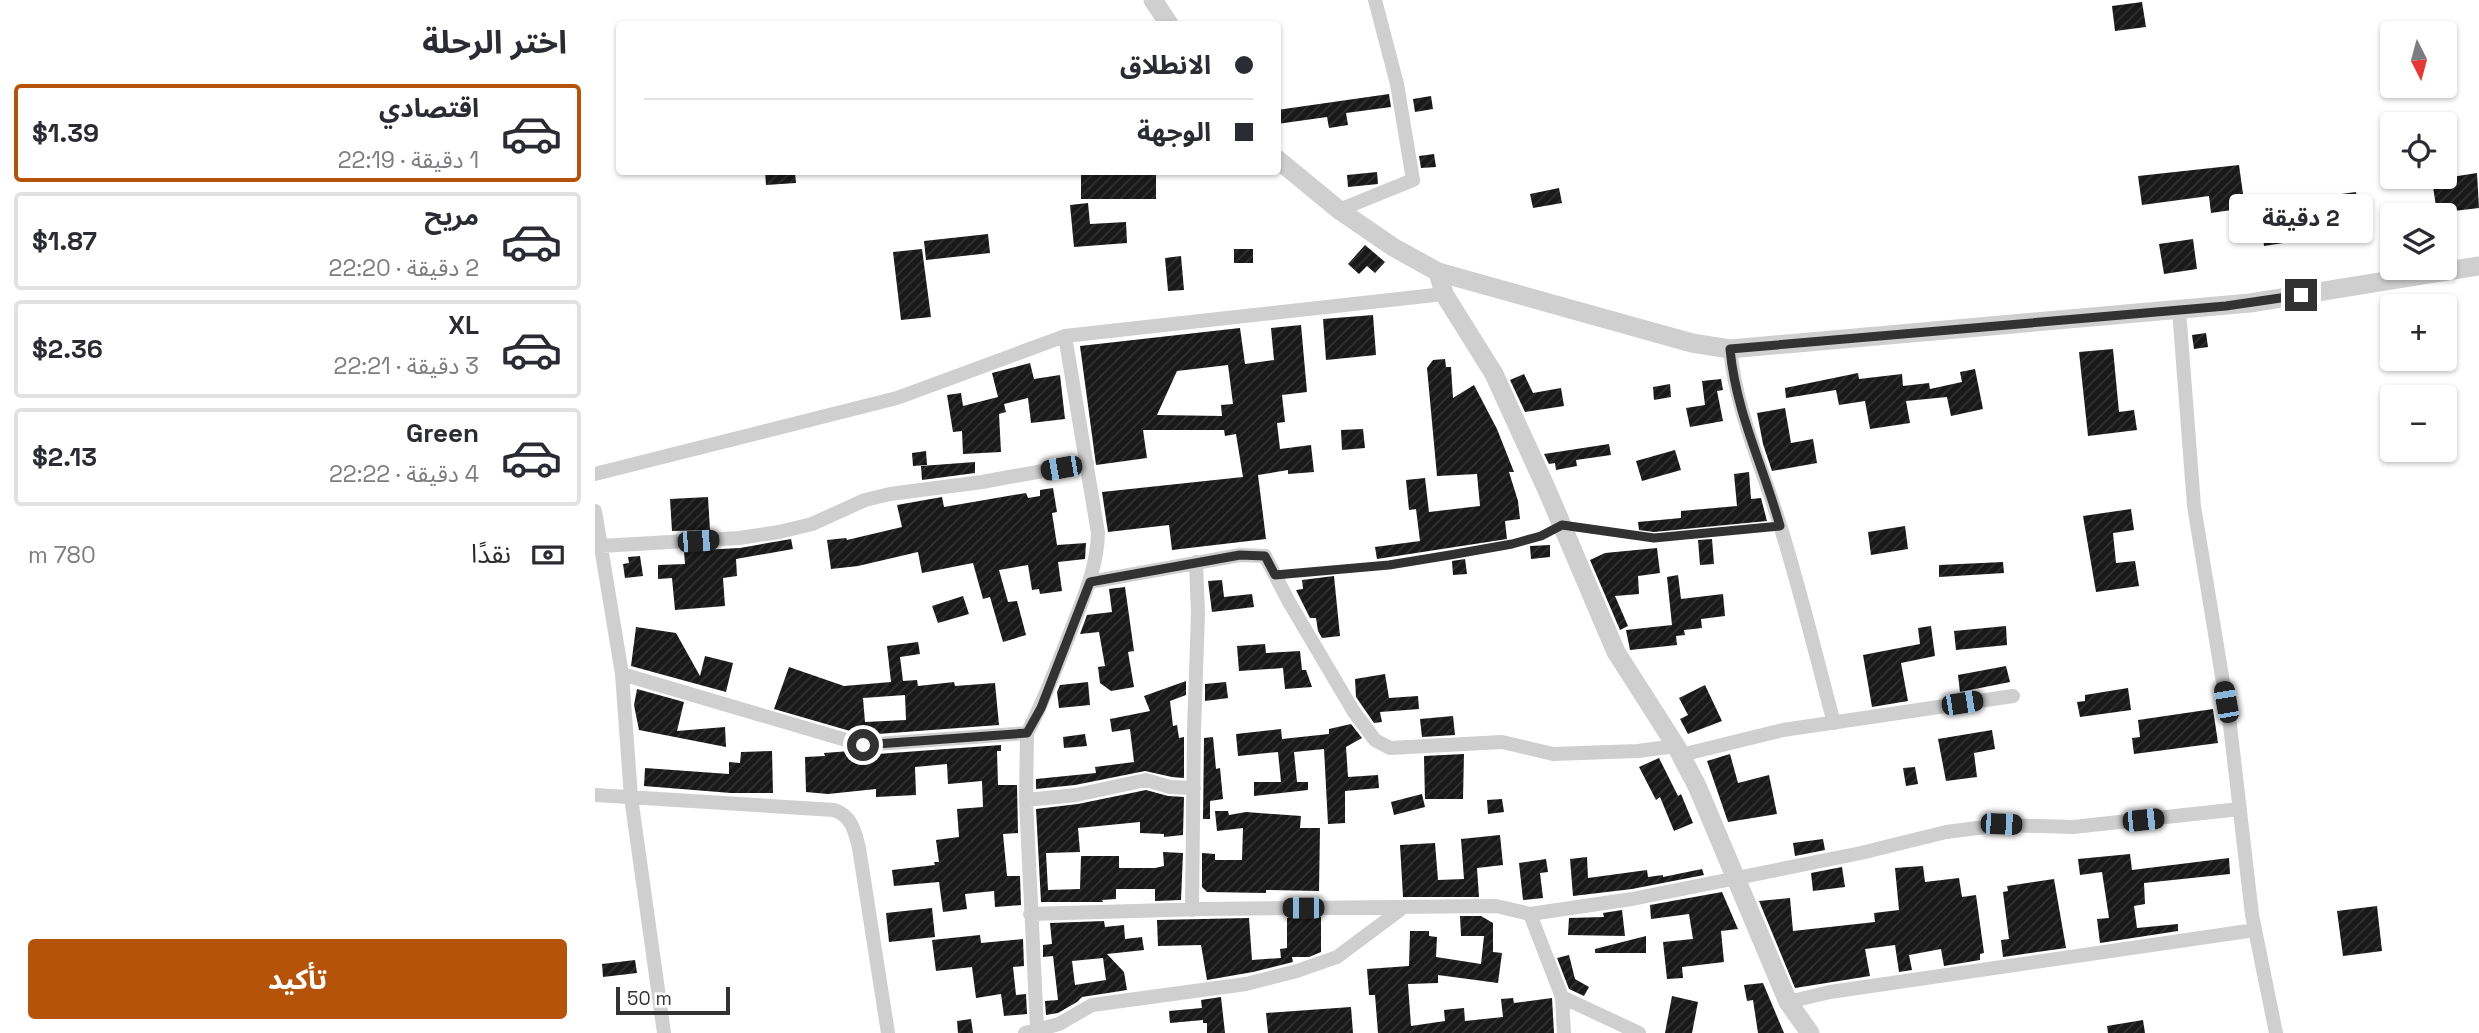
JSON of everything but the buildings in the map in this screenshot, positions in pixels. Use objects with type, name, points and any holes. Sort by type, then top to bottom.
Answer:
[{"type":"street","points":[[1153,0],[1166,21]]},
{"type":"street","points":[[1339,210],[1413,180],[1397,85],[1375,0]]},
{"type":"street","points":[[1281,162],[1339,210],[1393,247],[1438,272],[1692,343],[1730,349],[2250,303],[2479,266]]},
{"type":"street","points":[[1438,272],[1444,294],[1494,374],[1616,652],[1678,750],[1697,786],[1788,1002],[1810,1033]]},
{"type":"street","points":[[595,474],[897,398],[1065,336],[1444,294]]},
{"type":"street","points":[[2179,310],[2194,506],[2230,725],[2255,930],[2276,1033]]},
{"type":"street","points":[[1065,336],[1098,533],[1095,566],[1090,582],[1041,708],[1027,733],[1031,1030],[1059,1024],[1091,1005],[1246,984],[1297,971],[1337,957],[1404,907]]},
{"type":"street","points":[[1730,349],[1733,375],[1753,451],[1780,526],[1834,723]]},
{"type":"street","points":[[601,546],[739,538],[779,532],[812,524],[865,500],[890,494],[982,482],[1087,463]]},
{"type":"street","points":[[595,511],[622,674],[631,797],[664,1033]]},
{"type":"street","points":[[1090,582],[1240,555],[1265,556],[1354,712],[1375,740],[1391,748],[1502,742],[1553,754],[1678,750],[1783,730],[2013,696]]},
{"type":"street","points":[[1192,910],[1198,614],[1196,562]]},
{"type":"street","points":[[622,674],[863,745],[1027,733]]},
{"type":"street","points":[[1026,800],[1076,795],[1146,780],[1170,787],[1194,788]]},
{"type":"street","points":[[595,795],[834,810],[844,813],[854,829],[859,848],[888,1033]]},
{"type":"street","points":[[1030,914],[1496,906],[1530,914],[1632,900],[1861,853],[1946,832],[2001,824],[2073,827],[2240,809]]},
{"type":"street","points":[[1530,914],[1562,997],[1564,1033]]},
{"type":"street","points":[[1788,1002],[1830,992],[2255,930]]},
{"type":"street","points":[[1562,997],[1639,1033]]},
{"type":"lane","points":[[1275,575],[1375,567],[1450,555],[1512,544],[1541,536],[1562,525],[1654,538],[1780,526]]},
{"type":"route","points":[[863,745],[1027,733],[1041,708],[1090,582],[1240,555],[1265,556],[1275,575],[1389,565],[1512,544],[1541,536],[1562,525],[1654,538],[1780,526],[1753,451],[1733,375],[1730,349],[2226,306],[2301,295]]}]
